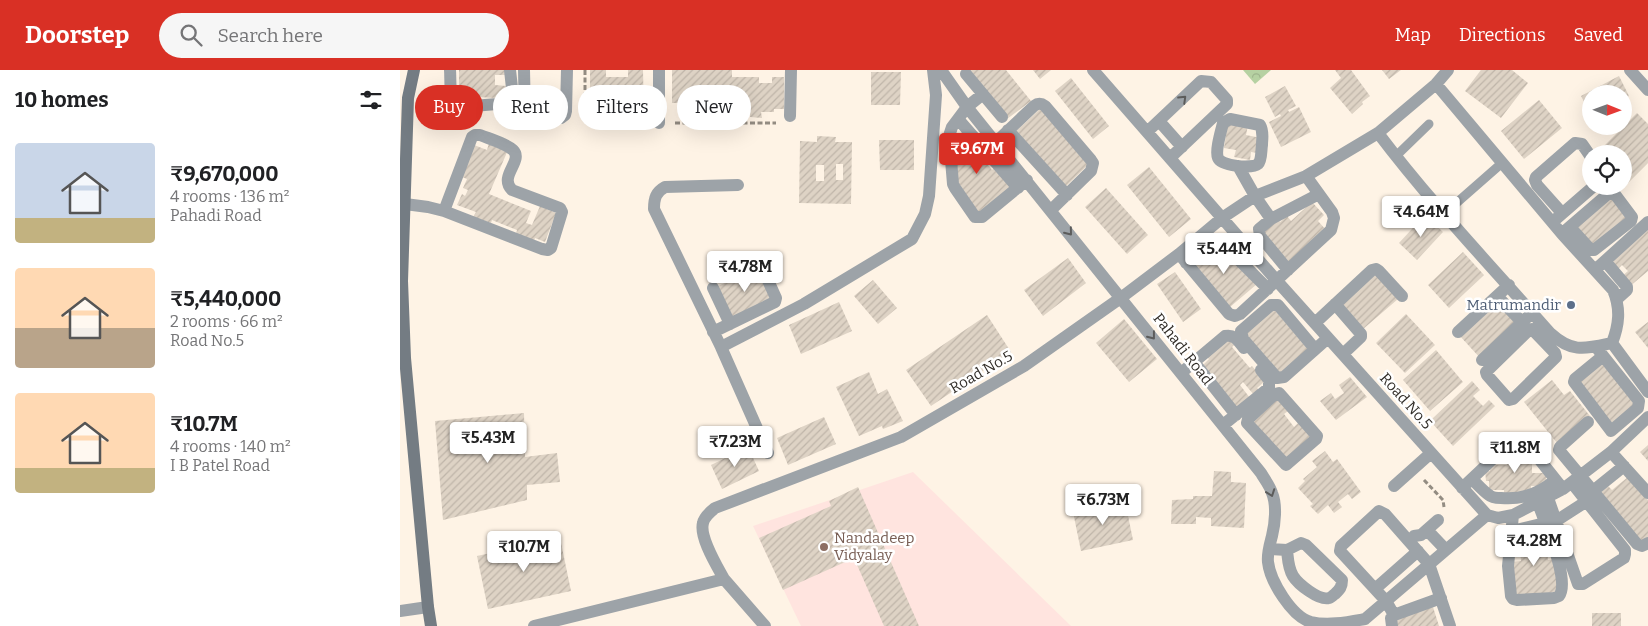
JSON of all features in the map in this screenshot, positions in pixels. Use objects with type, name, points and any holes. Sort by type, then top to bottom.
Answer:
[{"type":"street","points":[[414,70],[404,98],[405,204],[401,281],[402,358],[431,626]]},
{"type":"street","points":[[450,70],[452,94],[456,105],[460,107],[511,103],[513,98],[510,70]]},
{"type":"street","points":[[524,70],[526,116],[561,118],[565,116],[566,111],[567,70]]},
{"type":"street","points":[[659,70],[659,85]]},
{"type":"street","points":[[790,116],[791,70]]},
{"type":"street","points":[[721,348],[804,304],[912,239],[926,214],[929,196],[936,95],[933,70]]},
{"type":"street","name":"Pahadi Road","points":[[942,70],[991,143],[1022,184],[1051,210],[1261,473],[1273,494],[1273,534],[1268,548],[1268,563],[1277,589],[1293,610],[1310,622],[1328,624],[1366,623]]},
{"type":"street","name":"Road No.5","points":[[1093,70],[1244,243],[1273,285],[1312,319],[1487,516]]},
{"type":"street","name":"Road No.5","points":[[765,626],[724,579],[712,558],[702,531],[703,522],[707,515],[715,508],[901,437],[1024,366],[1122,298],[1183,259],[1222,218],[1256,196],[1306,176],[1378,133],[1436,84],[1448,70]]},
{"type":"street","points":[[1630,70],[1648,90]]},
{"type":"street","points":[[966,74],[1002,118]]},
{"type":"street","points":[[1147,132],[1201,81],[1211,82],[1227,100],[1227,104],[1170,158]]},
{"type":"street","points":[[1436,84],[1502,163],[1537,194],[1595,270],[1613,290],[1619,311],[1617,329],[1612,344],[1599,351],[1574,382],[1611,430],[1624,466],[1648,493]]},
{"type":"street","points":[[983,94],[958,119],[952,127],[949,136],[952,179],[955,188],[975,217],[982,217],[1022,184]]},
{"type":"street","points":[[958,119],[991,143],[1037,104],[1045,106],[1093,163],[1091,171],[1051,210]]},
{"type":"street","points":[[1238,166],[1251,167],[1260,162],[1262,130],[1260,125],[1230,119],[1223,123],[1217,154],[1218,160],[1222,163],[1238,166],[1271,219]]},
{"type":"street","points":[[1159,121],[1182,147]]},
{"type":"street","points":[[1008,130],[1067,195]]},
{"type":"street","points":[[1378,133],[1532,312],[1539,328],[1556,346],[1556,359],[1513,399],[1507,399],[1487,375],[1486,370],[1529,330],[1539,328]]},
{"type":"street","points":[[405,204],[444,211],[548,250],[551,248],[562,212],[560,208],[512,190],[508,186],[507,181],[516,158],[516,153],[512,149],[480,135],[472,137],[444,211]]},
{"type":"street","points":[[1537,194],[1536,177],[1575,143],[1583,145]]},
{"type":"street","points":[[1273,285],[1233,253],[1221,240],[1215,239],[1183,259],[1229,314],[1235,316],[1240,314],[1273,285],[1332,230],[1334,218],[1332,212],[1306,176]]},
{"type":"street","points":[[738,185],[665,187],[659,190],[654,198],[654,209],[721,348],[768,453]]},
{"type":"street","points":[[1611,192],[1614,193],[1632,217],[1631,220],[1594,250],[1591,250],[1566,230],[1611,192]]},
{"type":"street","points":[[1288,270],[1260,236],[1260,229],[1271,219],[1319,194]]},
{"type":"street","points":[[1557,218],[1584,195]]},
{"type":"street","points":[[1595,270],[1648,222]]},
{"type":"street","points":[[1233,253],[1244,243]]},
{"type":"street","points":[[1605,261],[1627,287],[1627,290],[1617,299]]},
{"type":"street","points":[[713,332],[775,302],[776,298],[761,265]]},
{"type":"street","points":[[1296,326],[1312,319],[1335,304],[1372,270],[1376,269],[1402,296]]},
{"type":"street","points":[[1458,332],[1508,285]]},
{"type":"street","points":[[713,288],[730,324]]},
{"type":"street","points":[[1497,296],[1522,322]]},
{"type":"street","points":[[1315,349],[1278,305],[1275,304],[1271,305],[1241,330],[1241,335],[1277,378],[1284,377],[1328,338]]},
{"type":"street","points":[[1335,304],[1361,334],[1361,337],[1343,354]]},
{"type":"street","points":[[1482,360],[1532,312]]},
{"type":"street","points":[[1181,373],[1225,336],[1234,336],[1269,380],[1269,388],[1223,425]]},
{"type":"street","points":[[1612,344],[1648,392]]},
{"type":"street","points":[[1556,346],[1599,351],[1639,401],[1638,408],[1611,430]]},
{"type":"street","points":[[1194,362],[1236,415]]},
{"type":"street","points":[[1276,394],[1280,394],[1316,434],[1317,438],[1288,465],[1255,432],[1247,423],[1248,419],[1276,394]]},
{"type":"street","points":[[1366,623],[1386,601],[1487,516],[1498,518],[1519,512],[1543,500],[1596,464],[1648,417]]},
{"type":"street","points":[[1568,482],[1559,450],[1588,422]]},
{"type":"street","points":[[1239,446],[1255,432]]},
{"type":"street","points":[[1462,488],[1514,439],[1518,438],[1524,440],[1568,482],[1590,496],[1637,544],[1642,546],[1648,543]]},
{"type":"street","points":[[1394,486],[1431,453]]},
{"type":"street","points":[[1261,473],[1278,457]]},
{"type":"street","points":[[1596,464],[1608,479]]},
{"type":"street","points":[[1512,531],[1551,522],[1590,496],[1624,466]]},
{"type":"street","points":[[1472,479],[1488,495],[1504,498],[1520,498],[1547,487],[1568,482]]},
{"type":"street","points":[[1543,500],[1578,584],[1583,584],[1624,558],[1626,554],[1590,496]]},
{"type":"street","points":[[1441,598],[1393,621],[1386,601],[1342,554],[1340,548],[1376,512],[1379,511],[1385,514],[1429,564],[1441,598],[1450,626]]},
{"type":"street","points":[[1519,512],[1512,531],[1508,566],[1512,599],[1554,598],[1562,593],[1559,561],[1551,522]]},
{"type":"street","points":[[1519,512],[1528,527]]},
{"type":"street","points":[[1414,536],[1421,535],[1438,520]]},
{"type":"street","points":[[1427,530],[1446,550]]},
{"type":"street","points":[[1268,548],[1287,550],[1301,544],[1306,546],[1342,580],[1341,588],[1331,598],[1313,594],[1304,588],[1294,578],[1289,568],[1287,550]]},
{"type":"street","points":[[1375,589],[1418,551]]},
{"type":"street","points":[[534,626],[724,579]]},
{"type":"street","points":[[400,611],[428,607]]},
{"type":"lane","points":[[1396,156],[1429,124]]},
{"type":"lane","points":[[1445,213],[1502,163]]},
{"type":"path","points":[[1413,469],[1442,500],[1444,507],[1442,516],[1438,520]]},
{"type":"shaded area","points":[[913,472],[1071,626],[801,626],[753,526]]},
{"type":"green space","points":[[1243,70],[1271,70],[1255,84]]},
{"type":"building","points":[[459,70],[506,70],[506,75],[495,75],[493,98],[483,97],[483,85],[459,85]]},
{"type":"building","points":[[590,70],[606,70],[606,77],[628,77],[628,70],[643,70],[643,85],[590,85]]},
{"type":"building","points":[[672,70],[732,70],[732,77],[759,77],[759,83],[772,83],[772,77],[784,77],[784,109],[774,109],[774,112],[761,112],[762,118],[751,117],[751,85],[677,85],[677,103],[672,103]]},
{"type":"building","points":[[969,70],[1006,70],[1031,101],[1007,119]]},
{"type":"building","points":[[1033,70],[1051,70],[1040,79]]},
{"type":"building","points":[[1335,70],[1351,70],[1370,96],[1352,114],[1330,88],[1341,78]]},
{"type":"building","points":[[1382,70],[1401,70],[1389,79]]},
{"type":"building","points":[[1481,70],[1512,70],[1528,83],[1501,118],[1465,91]]},
{"type":"building","points":[[871,72],[901,72],[900,105],[871,105]]},
{"type":"building","points":[[1619,76],[1624,85],[1602,85]]},
{"type":"building","points":[[1071,78],[1109,126],[1093,139],[1055,91]]},
{"type":"building","points":[[1285,86],[1296,106],[1288,110],[1289,112],[1299,107],[1311,132],[1281,147],[1269,122],[1281,116],[1280,114],[1275,117],[1265,97]]},
{"type":"building","points":[[1539,100],[1562,128],[1524,159],[1501,131]]},
{"type":"building","points":[[1040,109],[1089,164],[1064,188],[1014,133]]},
{"type":"building","points":[[1637,113],[1648,124],[1648,163],[1632,179],[1632,145],[1605,145],[1615,135],[1632,135],[1632,118]]},
{"type":"building","points":[[1228,121],[1248,125],[1246,135],[1261,138],[1258,153],[1251,152],[1250,160],[1234,157],[1236,150],[1224,148]]},
{"type":"building","points":[[962,132],[992,170],[995,167],[1012,186],[979,214],[956,179],[952,139]]},
{"type":"building","points":[[817,136],[836,137],[835,142],[852,142],[851,204],[799,203],[800,141],[817,142]],"holes":[[[836,164],[843,164],[843,180],[836,180]],[[816,165],[824,165],[824,181],[816,181]]]},
{"type":"building","points":[[879,140],[914,140],[914,170],[880,170]]},
{"type":"building","points":[[489,143],[508,150],[489,194],[531,211],[526,223],[532,225],[540,206],[556,213],[545,242],[535,238],[534,241],[516,234],[517,230],[492,220],[491,223],[473,217],[476,212],[457,205],[462,194],[465,196],[468,190],[463,188],[467,179],[462,177],[474,145],[487,150]]},
{"type":"building","points":[[1149,167],[1191,219],[1169,237],[1127,185]]},
{"type":"building","points":[[1106,188],[1148,235],[1127,254],[1085,207]]},
{"type":"building","points":[[1612,195],[1631,218],[1592,249],[1574,226]]},
{"type":"building","points":[[1312,202],[1324,215],[1318,221],[1327,231],[1290,264],[1262,232],[1277,217],[1280,222],[1287,216],[1291,221]]},
{"type":"building","points":[[1425,215],[1443,232],[1417,260],[1399,243]]},
{"type":"building","points":[[1648,224],[1648,271],[1629,287],[1621,277],[1628,271],[1622,265],[1617,270],[1609,259]]},
{"type":"building","points":[[1215,243],[1226,257],[1230,253],[1257,284],[1230,307],[1192,264]]},
{"type":"building","points":[[1463,252],[1484,275],[1449,308],[1428,285]]},
{"type":"building","points":[[1068,258],[1086,283],[1043,316],[1024,290]]},
{"type":"building","points":[[758,267],[773,299],[732,319],[716,287]]},
{"type":"building","points":[[1175,272],[1201,309],[1183,322],[1157,284]]},
{"type":"building","points":[[1375,272],[1398,299],[1362,330],[1340,304]]},
{"type":"building","points":[[873,280],[897,308],[878,324],[854,296]]},
{"type":"building","points":[[1497,300],[1518,324],[1481,359],[1459,335]]},
{"type":"building","points":[[839,302],[852,331],[801,354],[789,325]]},
{"type":"building","points":[[1273,308],[1310,351],[1281,376],[1244,332]]},
{"type":"building","points":[[1406,314],[1435,345],[1405,373],[1376,343]]},
{"type":"building","points":[[987,315],[1011,352],[931,406],[906,370]]},
{"type":"building","points":[[1124,319],[1157,359],[1129,382],[1096,343]]},
{"type":"building","points":[[1648,322],[1648,348],[1635,332]]},
{"type":"building","points":[[1228,337],[1234,345],[1232,347],[1250,368],[1252,366],[1265,381],[1257,388],[1259,390],[1254,395],[1243,382],[1240,385],[1250,398],[1238,409],[1202,366],[1209,359],[1206,356]]},
{"type":"building","points":[[1436,350],[1463,382],[1430,411],[1403,380]]},
{"type":"building","points":[[1600,361],[1637,404],[1612,425],[1575,383]]},
{"type":"building","points":[[869,372],[878,394],[887,389],[903,421],[883,429],[882,426],[859,436],[836,387]]},
{"type":"building","points":[[1350,377],[1367,397],[1336,420],[1320,401],[1331,393],[1335,399],[1344,393],[1339,385]]},
{"type":"building","points":[[1552,380],[1564,395],[1570,391],[1590,416],[1557,443],[1524,402]]},
{"type":"building","points":[[1472,381],[1480,390],[1473,396],[1483,406],[1489,400],[1495,406],[1453,446],[1430,421]]},
{"type":"building","points":[[1275,397],[1288,411],[1284,414],[1294,427],[1300,421],[1313,437],[1288,461],[1251,419]]},
{"type":"building","points":[[524,413],[525,457],[557,453],[560,482],[527,485],[527,500],[443,520],[435,421]]},
{"type":"building","points":[[824,417],[836,444],[788,465],[777,438]]},
{"type":"building","points":[[1521,445],[1522,456],[1532,456],[1532,473],[1546,473],[1546,486],[1531,486],[1531,491],[1504,494],[1504,490],[1489,490],[1489,481],[1486,481],[1485,470],[1490,471],[1490,465],[1507,465],[1507,456],[1512,456],[1512,446]]},
{"type":"building","points":[[1648,445],[1648,461],[1640,452]]},
{"type":"building","points":[[748,447],[759,471],[722,489],[711,465]]},
{"type":"building","points":[[1325,451],[1333,462],[1337,459],[1361,492],[1352,499],[1348,494],[1338,502],[1342,507],[1334,513],[1328,505],[1318,514],[1310,506],[1313,504],[1298,488],[1305,481],[1303,479],[1317,467],[1312,461]]},
{"type":"building","points":[[1214,471],[1231,472],[1231,482],[1246,483],[1244,528],[1211,526],[1211,518],[1196,517],[1196,524],[1171,524],[1172,500],[1193,499],[1193,496],[1212,496]]},
{"type":"building","points":[[1628,477],[1648,500],[1648,537],[1642,542],[1600,493],[1608,486],[1612,490]]},
{"type":"building","points":[[858,487],[919,626],[884,626],[854,558],[783,590],[759,538],[831,506],[829,501]]},
{"type":"building","points":[[1125,501],[1133,540],[1081,551],[1073,512]]},
{"type":"building","points":[[1545,529],[1548,560],[1556,559],[1559,592],[1514,596],[1511,562],[1521,561],[1519,536],[1529,535],[1529,530]]},
{"type":"building","points":[[560,538],[571,591],[488,609],[477,556]]},
{"type":"building","points":[[1433,607],[1439,626],[1396,626],[1394,619]]},
{"type":"building","points":[[1592,613],[1621,613],[1621,626],[1592,626]]},
{"type":"place","name":"Matrumandir","points":[[1571,305]]},
{"type":"place","name":"Nandadeep Vidyalay","points":[[824,547]]}]
